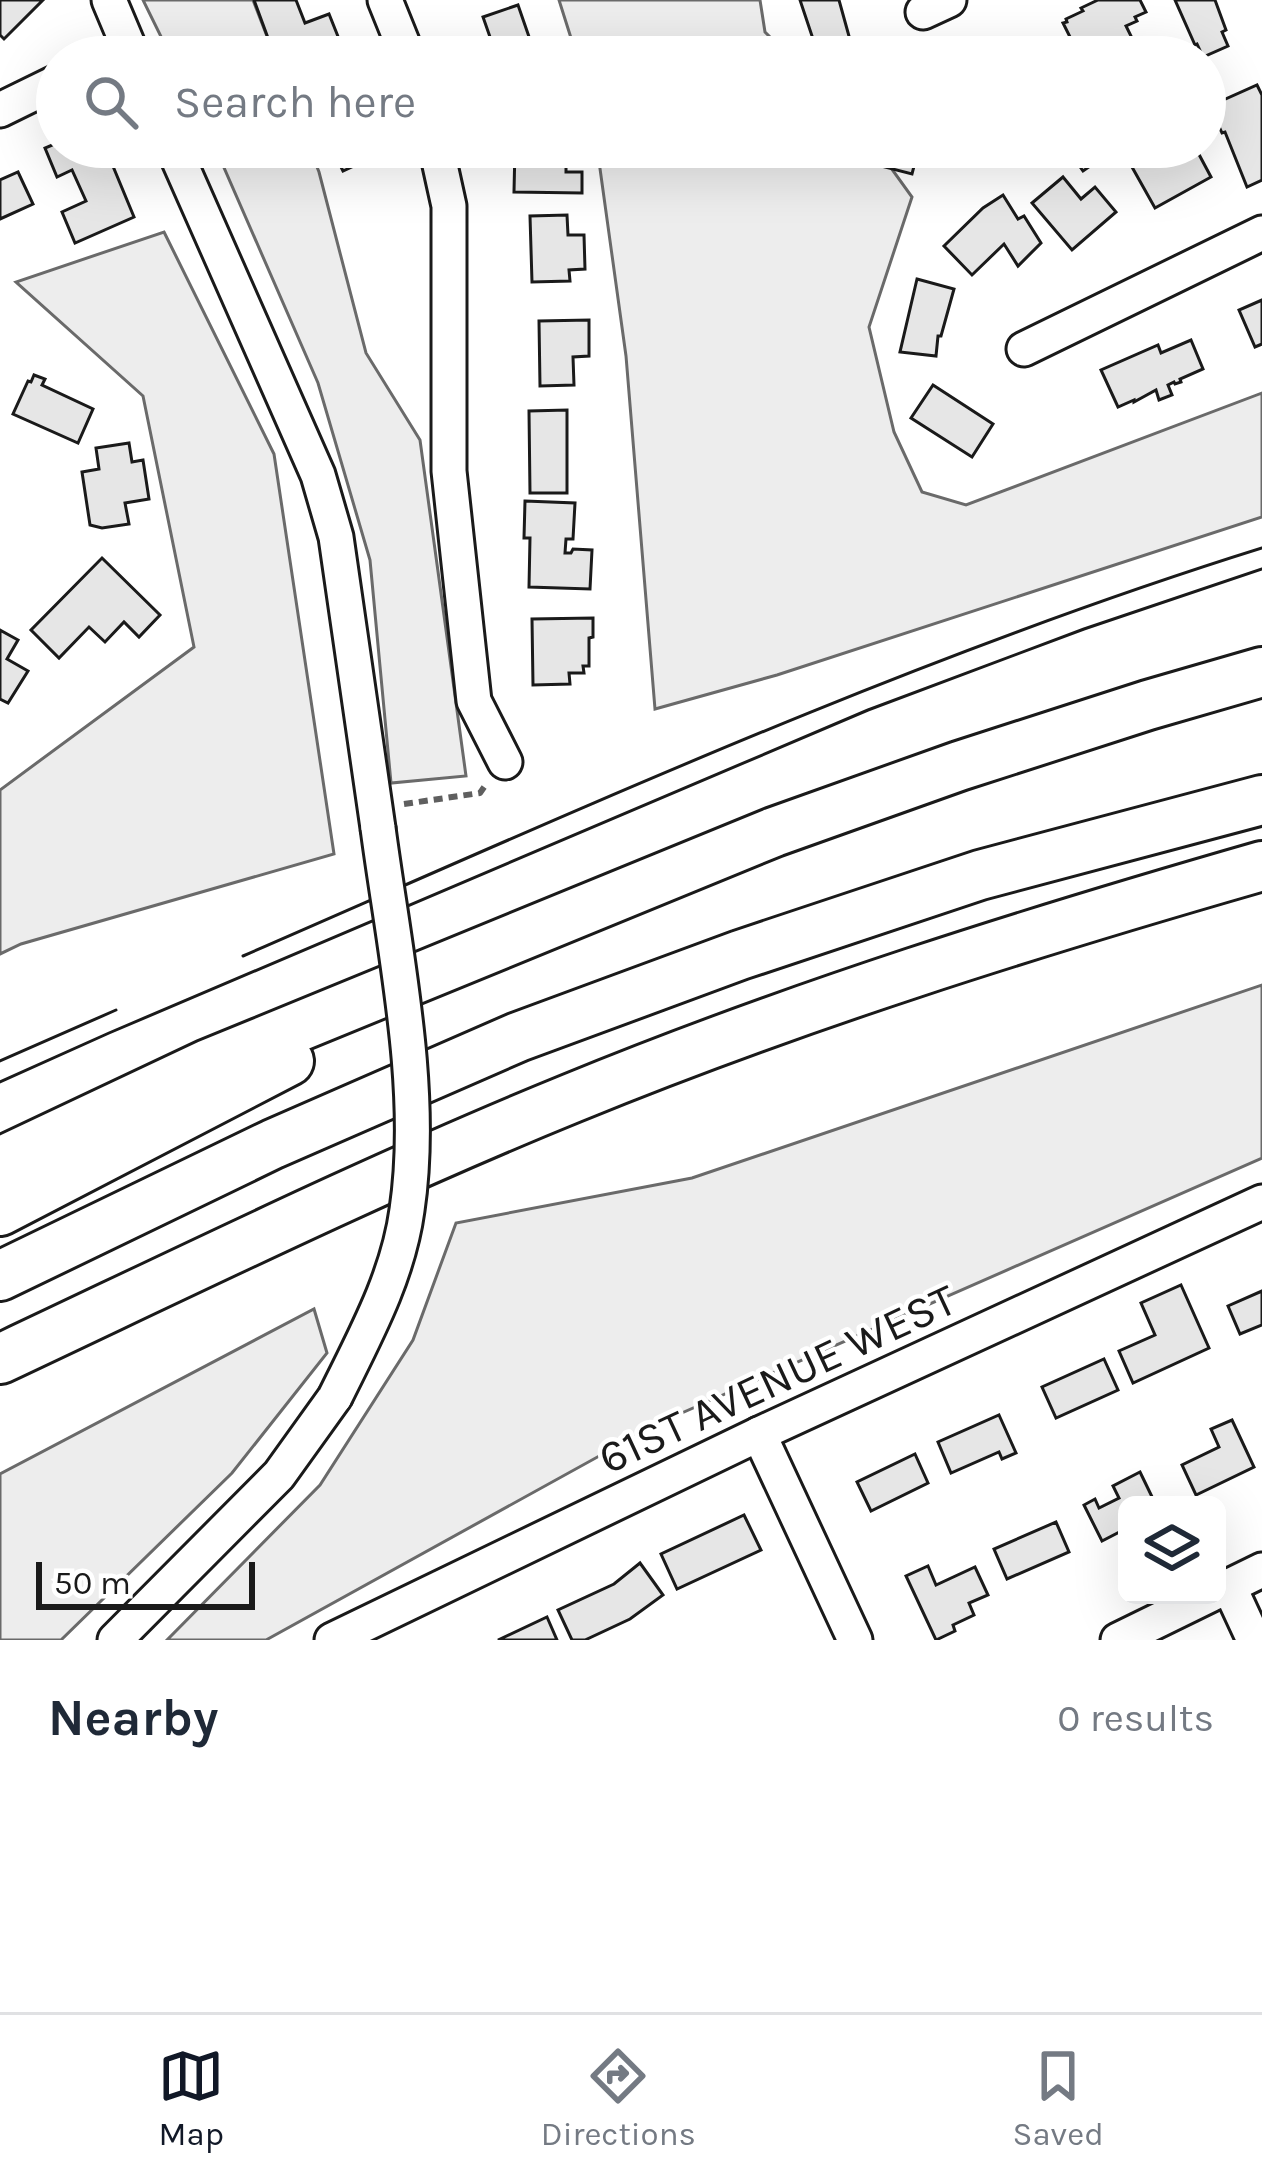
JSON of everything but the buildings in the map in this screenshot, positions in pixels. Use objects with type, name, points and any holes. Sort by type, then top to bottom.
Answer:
[{"type":"highway","points":[[0,1162],[208,1064],[866,797],[1262,672]]},
{"type":"highway","points":[[0,1276],[273,1144],[540,1028],[980,875],[1262,800]]},
{"type":"highway","points":[[0,1359],[357,1192],[616,1081],[842,997],[1262,866]]},
{"type":"highway","points":[[0,1211],[598,902]]},
{"type":"street","points":[[109,0],[119,36]]},
{"type":"street","points":[[385,0],[400,36]]},
{"type":"street","points":[[0,110],[36,92]]},
{"type":"street","points":[[115,1640],[279,1475],[335,1397],[383,1298],[407,1214],[413,1142],[386,817],[336,537],[318,476],[182,168]]},
{"type":"street","points":[[441,168],[449,206],[449,471],[474,701],[505,762]]},
{"type":"street","points":[[1024,349],[1262,232]]},
{"type":"street","name":"61ST AVENUE WEST","points":[[332,1640],[759,1434],[1262,1202]]},
{"type":"street","points":[[759,1434],[855,1640]]},
{"type":"street","points":[[1226,1588],[1262,1570]]},
{"type":"street","points":[[1226,1601],[1254,1640]]},
{"type":"street","points":[[1118,1640],[1192,1604]]},
{"type":"path","points":[[386,817],[480,793]]},
{"type":"shaded area","points":[[143,0],[253,0],[267,36],[161,36]]},
{"type":"shaded area","points":[[559,0],[760,0],[769,36],[570,36]]},
{"type":"shaded area","points":[[224,168],[317,168],[319,172],[366,353],[420,440],[466,776],[391,783],[370,560],[318,383]]},
{"type":"shaded area","points":[[600,168],[891,168],[912,197],[869,327],[894,432],[922,492],[966,505],[1262,393],[1262,517],[777,675],[655,709],[626,356]]},
{"type":"shaded area","points":[[164,232],[274,454],[334,854],[0,954],[0,790],[194,647],[143,396],[16,282]]},
{"type":"shaded area","points":[[1262,985],[1262,1158],[659,1423],[266,1640],[167,1640],[320,1485],[413,1340],[456,1223],[692,1178]]},
{"type":"shaded area","points":[[314,1309],[327,1353],[232,1473],[61,1640],[0,1640],[0,1474]]},
{"type":"tram line","points":[[243,956],[875,686],[1262,548]]},
{"type":"tram line","points":[[0,1082],[868,710],[1262,569]]},
{"type":"tram line","points":[[0,1061],[116,1010]]}]
